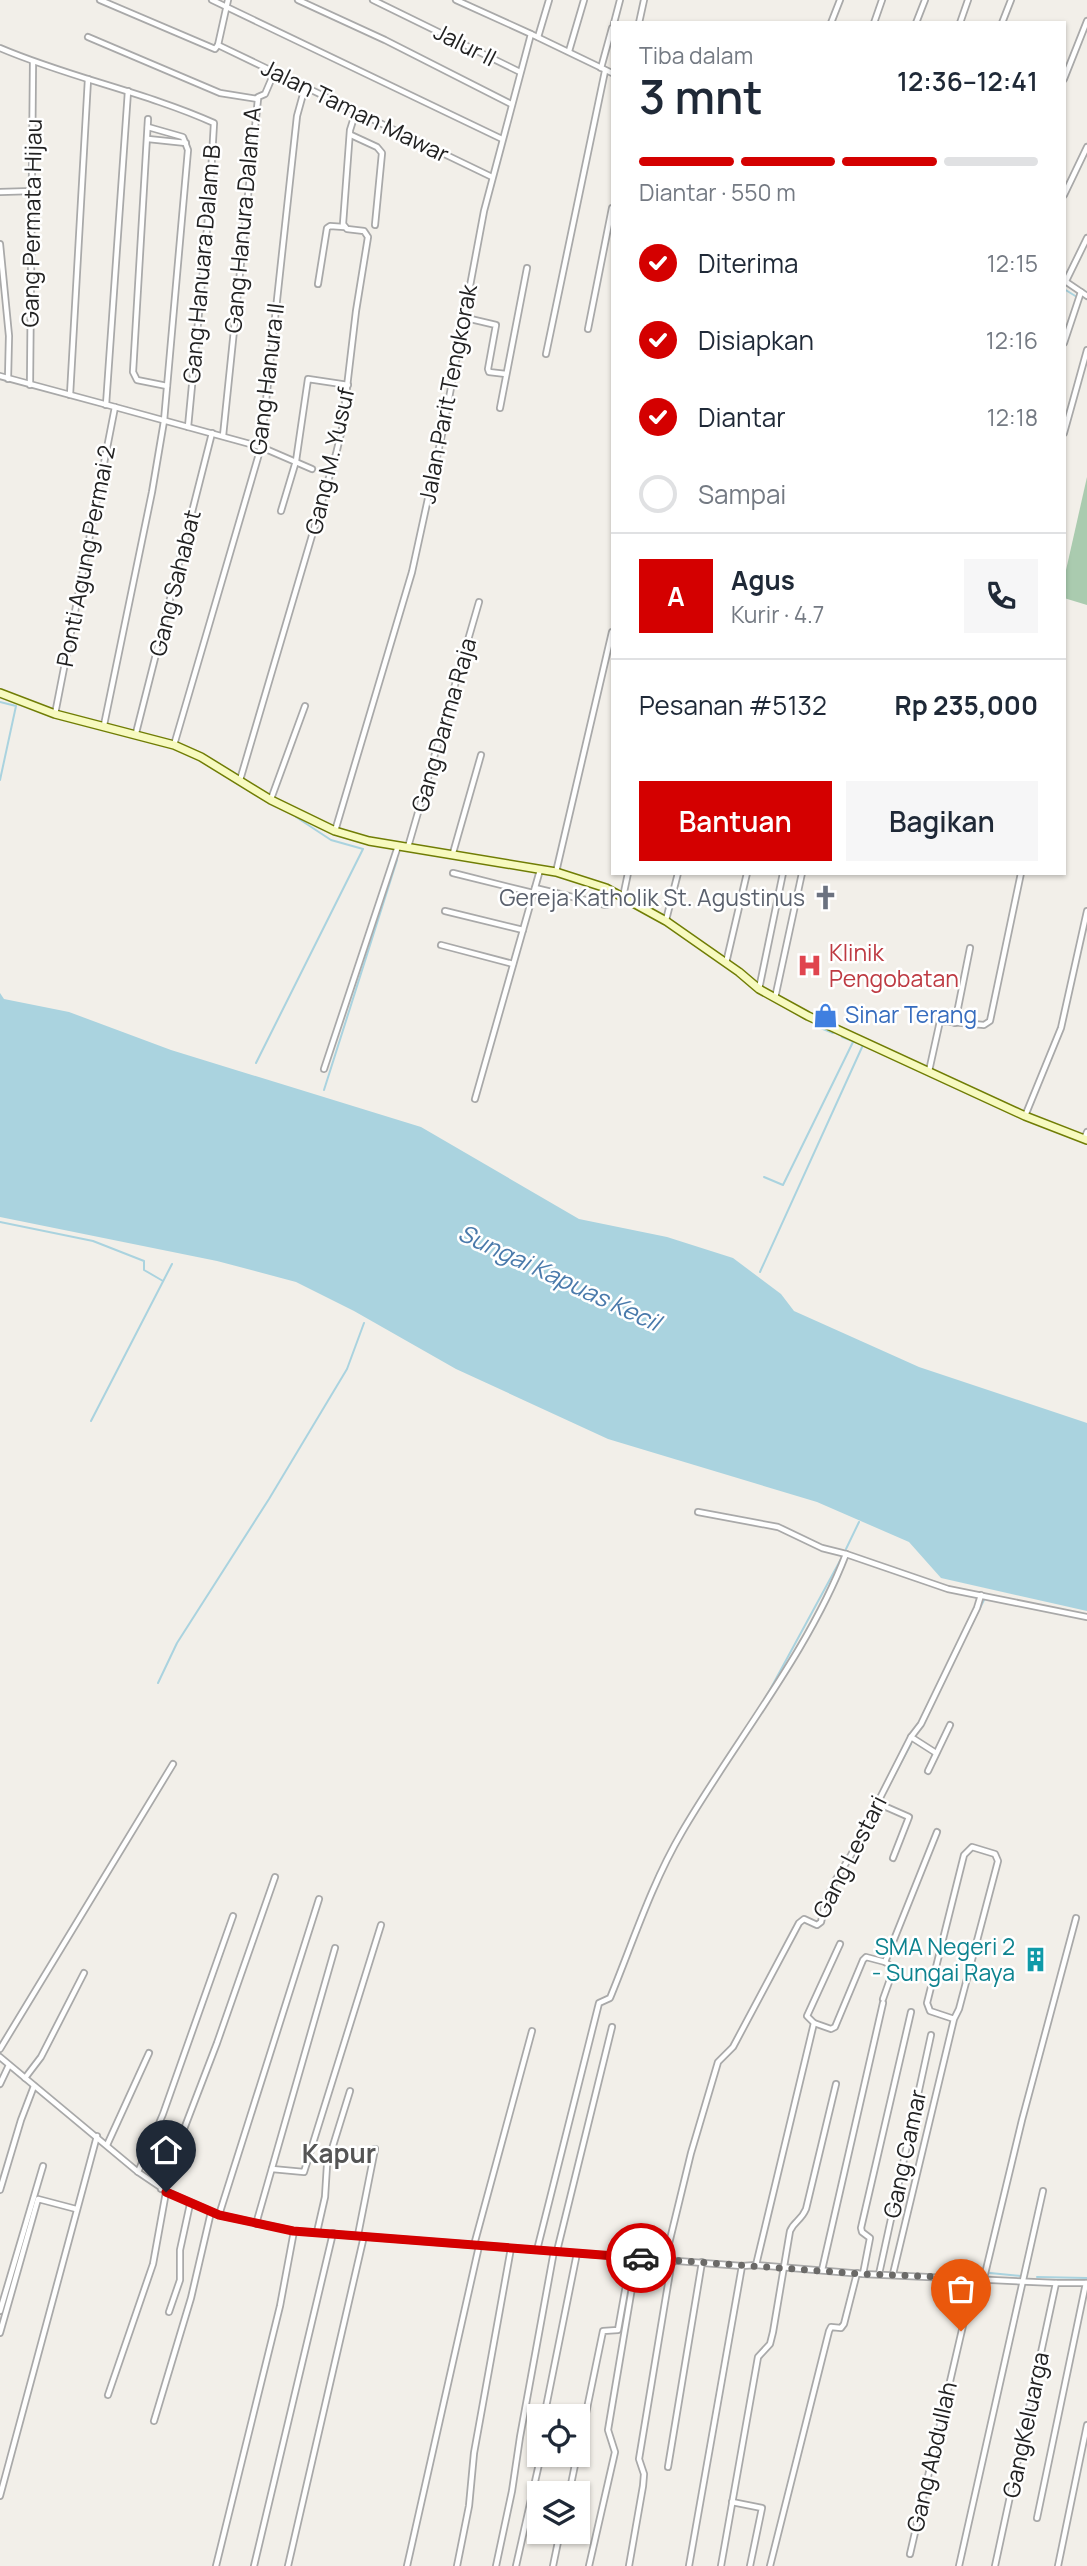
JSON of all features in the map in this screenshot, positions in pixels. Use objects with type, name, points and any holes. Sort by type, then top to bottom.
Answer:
[{"type":"main road","points":[[0,693],[55,714],[174,745],[240,780],[271,800],[335,831],[369,841],[556,872],[623,897],[666,921],[759,989],[808,1016],[1025,1116],[1086,1137]]},
{"type":"street","name":"Jalan Taman Mawar","points":[[100,0],[213,48],[218,45],[492,177]]},
{"type":"street","points":[[212,0],[227,3],[502,139]]},
{"type":"street","points":[[298,0],[385,40],[511,104]]},
{"type":"street","name":"Jalur II","points":[[373,0],[520,72]]},
{"type":"street","points":[[456,0],[569,51],[611,73]]},
{"type":"street","points":[[538,37],[549,0]]},
{"type":"street","points":[[569,51],[584,0]]},
{"type":"street","points":[[614,21],[620,0]]},
{"type":"street","points":[[639,21],[644,0]]},
{"type":"street","points":[[832,21],[840,0]]},
{"type":"street","points":[[875,21],[883,0]]},
{"type":"street","points":[[917,21],[925,0]]},
{"type":"street","points":[[961,21],[968,0]]},
{"type":"street","points":[[1003,21],[1011,0]]},
{"type":"street","points":[[218,45],[227,3]]},
{"type":"street","points":[[1066,71],[1087,21]]},
{"type":"street","name":"Jalan Parit Tengkorak","points":[[335,831],[412,572],[444,425],[492,177],[531,34]]},
{"type":"street","points":[[546,354],[611,34]]},
{"type":"street","name":"Gang Hanura Dalam A","points":[[88,37],[220,93],[257,97],[223,436]]},
{"type":"street","name":"Gang Hanuara Dalam B","points":[[0,48],[33,62],[128,91],[214,125],[209,208],[188,427]]},
{"type":"street","name":"Gang Permata Hijau","points":[[30,385],[33,62]]},
{"type":"street","points":[[257,97],[265,94],[274,73]]},
{"type":"street","points":[[70,395],[88,79]]},
{"type":"street","name":"Gang Hanura II","points":[[174,745],[261,447],[296,127],[305,87]]},
{"type":"street","points":[[106,405],[128,91]]},
{"type":"street","points":[[318,284],[327,228],[344,227],[351,126],[356,111]]},
{"type":"street","points":[[148,119],[133,372],[137,380],[167,386]]},
{"type":"street","points":[[104,725],[164,421],[188,150],[183,137],[148,127]]},
{"type":"street","points":[[351,135],[377,147],[382,153],[375,225]]},
{"type":"street","points":[[148,139],[187,143]]},
{"type":"street","points":[[1066,191],[1087,147]]},
{"type":"street","points":[[0,192],[33,191]]},
{"type":"street","points":[[588,329],[611,213]]},
{"type":"street","name":"Gang M. Yusuf","points":[[240,780],[332,474],[342,429],[368,237],[364,231],[344,227]]},
{"type":"street","points":[[1066,279],[1087,238]]},
{"type":"street","points":[[0,244],[9,336],[8,379]]},
{"type":"street","points":[[500,408],[527,268]]},
{"type":"street","points":[[1066,282],[1087,296]]},
{"type":"street","points":[[1066,337],[1081,292]]},
{"type":"street","points":[[463,317],[496,325],[488,369],[489,372],[506,374]]},
{"type":"street","points":[[1066,426],[1087,350]]},
{"type":"street","points":[[0,376],[261,447],[312,469]]},
{"type":"street","points":[[281,511],[296,461],[308,379],[348,385]]},
{"type":"street","name":"Ponti Agung Permai 2","points":[[55,714],[116,407]]},
{"type":"street","name":"Gang Sahabat","points":[[136,733],[212,433]]},
{"type":"street","name":"Gang Darma Raja","points":[[408,847],[479,602]]},
{"type":"street","points":[[556,872],[611,636]]},
{"type":"street","points":[[271,800],[305,706]]},
{"type":"street","points":[[453,853],[481,755]]},
{"type":"street","points":[[324,1069],[398,845]]},
{"type":"street","points":[[475,1099],[540,869]]},
{"type":"street","points":[[453,873],[606,905]]},
{"type":"street","points":[[623,897],[628,875]]},
{"type":"street","points":[[666,921],[678,875]]},
{"type":"street","points":[[726,963],[747,875]]},
{"type":"street","points":[[759,989],[783,875]]},
{"type":"street","points":[[775,998],[802,875]]},
{"type":"street","points":[[929,1072],[942,1020],[984,1025],[990,1021],[1021,875]]},
{"type":"street","points":[[445,911],[523,930]]},
{"type":"street","points":[[1025,1116],[1061,1028],[1087,911]]},
{"type":"street","points":[[441,945],[513,964]]},
{"type":"street","points":[[954,1023],[970,948]]},
{"type":"street","points":[[698,1512],[778,1527],[822,1548],[948,1589],[1087,1617]]},
{"type":"street","points":[[537,2250],[598,2003],[610,1998],[630,1942],[670,1853],[774,1690],[821,1606],[846,1554]]},
{"type":"street","name":"Gang Lestari","points":[[665,2260],[691,2152],[718,2062],[733,2047],[799,1923],[804,1919],[817,1925],[821,1922],[830,1891],[920,1724],[981,1595]]},
{"type":"street","points":[[928,1771],[950,1725]]},
{"type":"street","points":[[911,1737],[936,1753]]},
{"type":"street","points":[[0,2049],[173,1764]]},
{"type":"street","points":[[877,1802],[909,1817],[894,1858]]},
{"type":"street","points":[[885,1962],[937,1832]]},
{"type":"street","points":[[893,2274],[954,2019],[959,2009],[998,1861],[995,1854],[972,1847],[964,1856],[927,2006],[930,2011],[954,2019]]},
{"type":"street","points":[[108,2395],[153,2264],[164,2190],[275,1877]]},
{"type":"street","points":[[219,2215],[319,1899]]},
{"type":"street","points":[[138,2172],[163,2114],[233,1916]]},
{"type":"street","points":[[984,2278],[1022,2120],[1076,1918]]},
{"type":"street","points":[[272,2169],[304,2172],[381,1925]]},
{"type":"street","points":[[822,2270],[883,2001],[894,1970],[885,1962],[868,1956],[863,1960],[833,2029],[814,2023],[807,2016],[840,1944]]},
{"type":"street","points":[[256,2224],[335,1948]]},
{"type":"street","points":[[24,2078],[41,2057],[84,1973]]},
{"type":"street","points":[[769,2566],[829,2331],[831,2328],[841,2328],[844,2324],[870,2238],[861,2228],[911,2012]]},
{"type":"street","points":[[756,2265],[814,2023]]},
{"type":"street","points":[[496,2566],[556,2251],[612,2027]]},
{"type":"street","points":[[407,2566],[476,2246],[532,2031]]},
{"type":"street","name":"Gang Camar","points":[[879,2274],[931,2035]]},
{"type":"street","points":[[107,2145],[149,2053]]},
{"type":"street","points":[[0,2057],[138,2172],[164,2190],[219,2215],[256,2224],[293,2231],[742,2266],[1087,2283],[1037,2518]]},
{"type":"street","points":[[0,2084],[9,2065]]},
{"type":"street","points":[[721,2566],[758,2357],[770,2344],[790,2231],[793,2225],[803,2218],[836,2084]]},
{"type":"street","points":[[0,2190],[34,2087]]},
{"type":"street","points":[[317,2232],[326,2197],[327,2165],[350,2091]]},
{"type":"street","points":[[0,2496],[97,2136]]},
{"type":"street","points":[[288,2566],[361,2236],[375,2149]]},
{"type":"street","points":[[0,2311],[43,2166]]},
{"type":"street","points":[[959,2566],[1043,2191]]},
{"type":"street","points":[[0,2333],[38,2199],[76,2209]]},
{"type":"street","points":[[169,2312],[180,2280],[180,2250],[190,2204]]},
{"type":"street","points":[[154,2421],[191,2298],[211,2212]]},
{"type":"street","points":[[216,2566],[281,2306],[293,2231]]},
{"type":"street","points":[[254,2566],[333,2233]]},
{"type":"street","points":[[457,2566],[511,2248]]},
{"type":"street","points":[[547,2404],[577,2253]]},
{"type":"street","points":[[588,2404],[603,2332],[606,2329],[616,2331],[618,2328],[634,2257]]},
{"type":"street","points":[[589,2566],[615,2452],[608,2430],[634,2257]]},
{"type":"street","points":[[629,2566],[643,2486],[643,2471],[639,2459],[672,2260]]},
{"type":"street","points":[[668,2467],[702,2262]]},
{"type":"street","points":[[689,2566],[742,2266]]},
{"type":"street","name":"Gang Abdullah","points":[[910,2554],[974,2278]]},
{"type":"street","name":"GangKeluarga","points":[[995,2566],[1056,2283]]},
{"type":"street","points":[[1058,2566],[1087,2425]]},
{"type":"street","points":[[516,2566],[538,2467]]},
{"type":"street","points":[[732,2502],[762,2508],[750,2566]]},
{"type":"street","points":[[552,2566],[557,2544]]},
{"type":"green space","points":[[1087,477],[1087,605],[1066,599],[1066,570]]},
{"type":"water","name":"Sungai Kapuas Kecil","points":[[0,993],[4,999],[69,1012],[171,1050],[421,1127],[579,1219],[667,1237],[733,1258],[781,1294],[794,1311],[919,1367],[1087,1423],[1087,1611],[941,1578],[909,1542],[817,1502],[608,1439],[456,1369],[354,1311],[296,1282],[217,1261],[0,1217]]},
{"type":"waterway","points":[[1066,290],[1077,297]]},
{"type":"waterway","points":[[0,702],[16,706],[0,780]]},
{"type":"waterway","points":[[256,1063],[363,849],[331,840],[296,817]]},
{"type":"waterway","points":[[324,1090],[397,860]]},
{"type":"waterway","points":[[818,1027],[833,1033]]},
{"type":"waterway","points":[[760,1272],[863,1045],[842,1037]]},
{"type":"waterway","points":[[764,1177],[783,1185],[853,1042]]},
{"type":"waterway","points":[[0,1222],[93,1241],[144,1261],[144,1270],[163,1281]]},
{"type":"waterway","points":[[91,1421],[172,1264]]},
{"type":"waterway","points":[[158,1683],[177,1643],[269,1499],[347,1369],[364,1323]]},
{"type":"waterway","points":[[846,1549],[859,1522]]},
{"type":"waterway","points":[[765,1699],[841,1559]]},
{"type":"waterway","points":[[953,1662],[984,1600]]},
{"type":"waterway","points":[[887,1789],[911,1744]]},
{"type":"waterway","points":[[652,1888],[658,1872]]},
{"type":"waterway","points":[[990,2273],[1021,2276]]},
{"type":"waterway","points":[[1037,2277],[1087,2278]]},
{"type":"way so far","points":[[641,2258],[863,2274],[974,2278],[961,2331]]},
{"type":"place","name":"Gereja Katholik St. Agustinus","points":[[825,898]]},
{"type":"place","name":"Klinik Pengobatan","points":[[809,966]]},
{"type":"place","name":"Sinar Terang","points":[[825,1015]]},
{"type":"place","name":"SMA Negeri 2 - Sungai Raya","points":[[1035,1960]]},
{"type":"district","name":"Kapur","points":[[339,2154]]},
{"type":"route","points":[[166,2192],[219,2215],[293,2231],[641,2258]]}]
